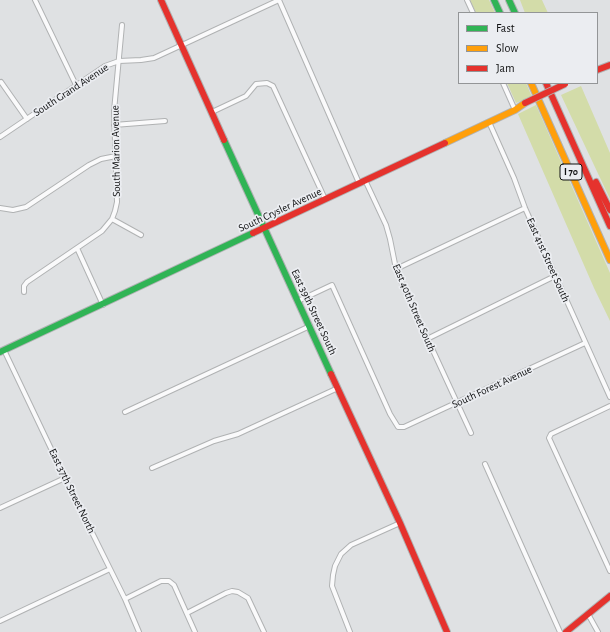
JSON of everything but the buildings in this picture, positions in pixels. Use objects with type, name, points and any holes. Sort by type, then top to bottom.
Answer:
[{"type":"main road","name":"East 39th Street South","points":[[161,0],[400,523],[447,632]]},
{"type":"main road","points":[[494,0],[500,12]]},
{"type":"main road","points":[[509,0],[515,12]]},
{"type":"main road","points":[[598,70],[610,65]]},
{"type":"main road","name":"I 70","points":[[531,84],[610,260]]},
{"type":"main road","name":"I 70","points":[[546,84],[610,226]]},
{"type":"main road","name":"South Crysler Avenue","points":[[2,351],[103,305],[515,110],[525,103],[566,84]]},
{"type":"main road","points":[[560,112],[610,210]]},
{"type":"main road","points":[[566,632],[610,596]]},
{"type":"street","points":[[35,0],[76,85]]},
{"type":"street","name":"South Grand Avenue","points":[[0,137],[104,66],[120,61],[154,58],[279,0]]},
{"type":"street","name":"East 40th Street South","points":[[279,0],[362,182],[386,225],[396,269],[471,433]]},
{"type":"street","points":[[467,0],[473,12]]},
{"type":"street","name":"South Marion Avenue","points":[[24,292],[24,286],[27,282],[102,231],[112,219],[117,202],[114,111],[120,61],[122,25]]},
{"type":"street","points":[[1,82],[27,119]]},
{"type":"street","points":[[212,112],[246,96],[256,84],[264,82],[273,86],[325,199]]},
{"type":"street","points":[[503,84],[515,110]]},
{"type":"street","points":[[114,125],[165,121]]},
{"type":"street","name":"East 41st Street South","points":[[489,122],[514,178],[525,208],[610,397]]},
{"type":"street","points":[[0,208],[13,210],[26,207],[89,165],[101,159],[116,156]]},
{"type":"street","points":[[396,269],[525,208]]},
{"type":"street","points":[[112,219],[141,235]]},
{"type":"street","points":[[76,248],[103,305]]},
{"type":"street","points":[[427,339],[555,276]]},
{"type":"street","name":"South Forest Avenue","points":[[298,301],[332,284],[390,414],[398,427],[404,428],[585,343]]},
{"type":"street","points":[[124,412],[310,326]]},
{"type":"street","name":"East 37th Street North","points":[[2,351],[126,599],[139,632]]},
{"type":"street","points":[[152,468],[214,441],[238,434],[338,388]]},
{"type":"street","points":[[610,406],[551,434],[549,438],[610,571]]},
{"type":"street","points":[[485,464],[560,632]]},
{"type":"street","points":[[0,508],[65,478]]},
{"type":"street","points":[[350,632],[332,586],[332,575],[337,562],[341,554],[351,545],[400,523]]},
{"type":"street","points":[[0,621],[110,569]]},
{"type":"street","points":[[126,599],[161,580],[169,581],[174,585],[195,632]]},
{"type":"street","points":[[187,613],[196,607],[232,591],[243,594],[248,598],[264,632]]},
{"type":"street","points":[[588,614],[598,632]]},
{"type":"green space","points":[[470,0],[489,0],[495,12],[476,12]]},
{"type":"green space","points":[[520,0],[542,0],[548,12],[525,12]]},
{"type":"green space","points":[[507,84],[526,84],[532,97],[516,103]]},
{"type":"green space","points":[[581,86],[610,153],[610,199],[561,95]]},
{"type":"green space","points":[[536,105],[610,273],[610,321],[594,288],[518,114]]},
{"type":"traffic: fast","points":[[494,0],[500,12]]},
{"type":"traffic: fast","points":[[509,0],[515,12]]},
{"type":"traffic: fast","points":[[224,140],[331,374]]},
{"type":"traffic: fast","points":[[0,352],[253,233]]},
{"type":"traffic: slow","points":[[531,84],[610,260]]},
{"type":"traffic: slow","points":[[445,143],[515,110],[525,103]]},
{"type":"traffic: jam","points":[[161,0],[224,140]]},
{"type":"traffic: jam","points":[[598,70],[610,65]]},
{"type":"traffic: jam","points":[[546,84],[610,226]]},
{"type":"traffic: jam","points":[[525,103],[565,84]]},
{"type":"traffic: jam","points":[[253,233],[445,143]]},
{"type":"traffic: jam","points":[[596,182],[610,210]]},
{"type":"traffic: jam","points":[[331,374],[400,523],[447,632]]},
{"type":"traffic: jam","points":[[566,632],[610,596]]}]
